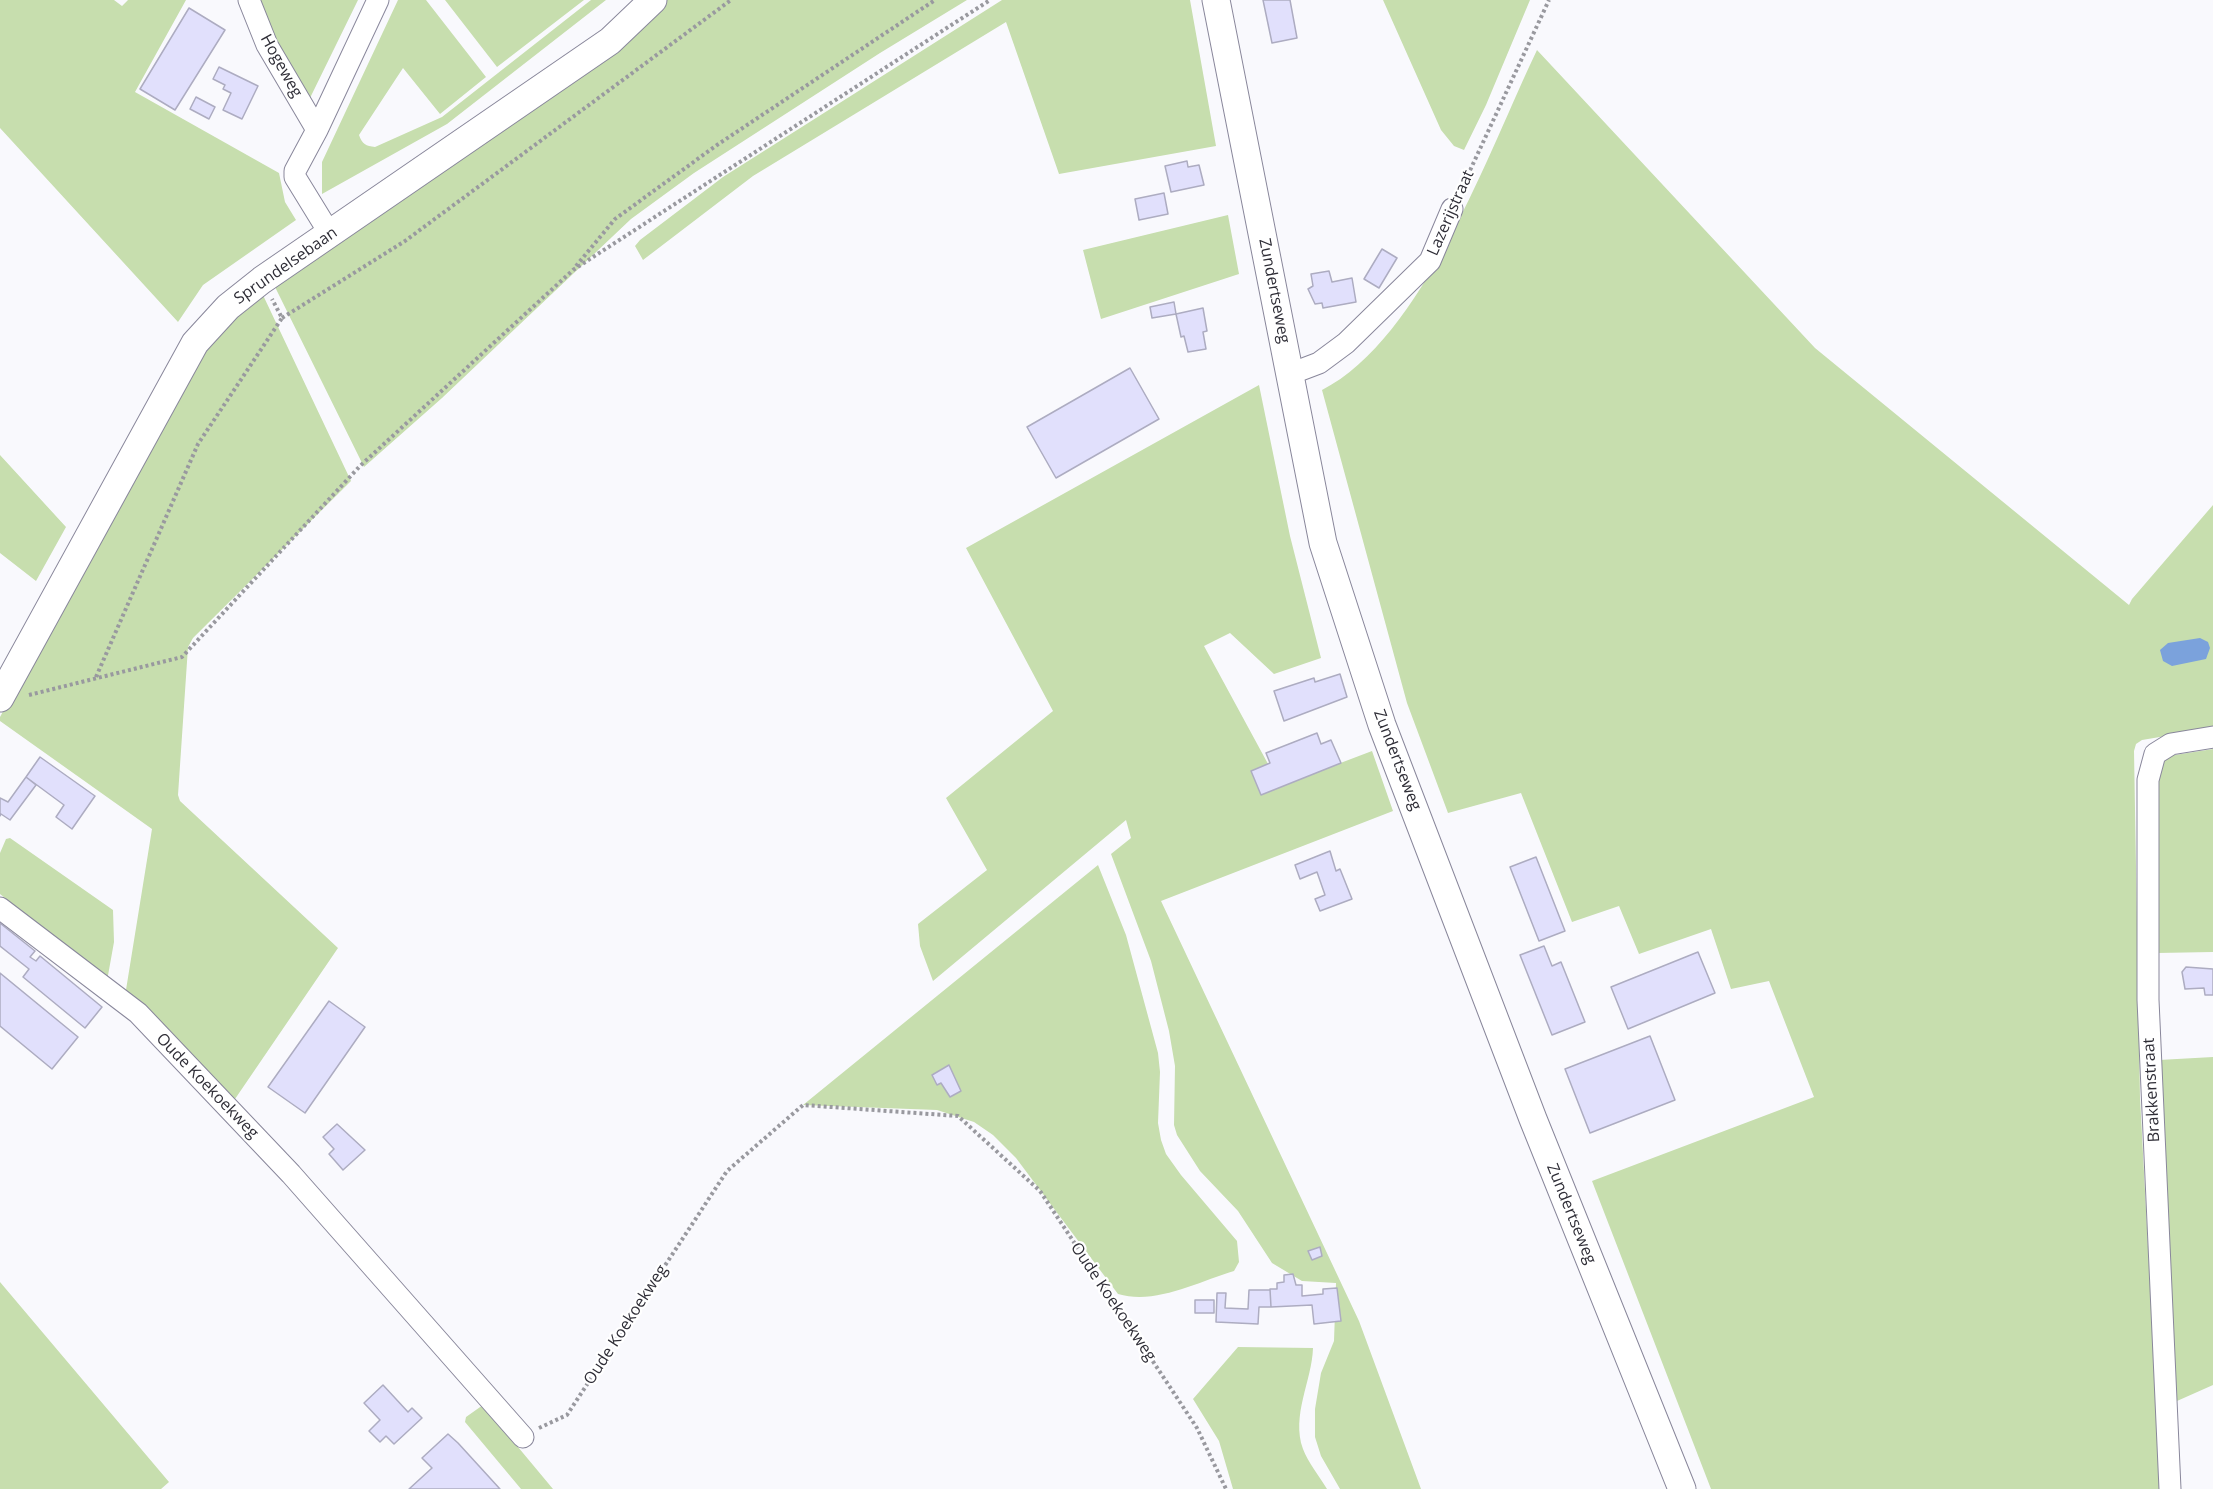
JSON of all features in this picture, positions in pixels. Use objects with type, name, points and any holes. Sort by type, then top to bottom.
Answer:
[{"type":"street","name":"Hogeweg","points":[[249,0],[267,45],[318,130]]},
{"type":"street","points":[[330,234],[295,177],[297,165],[318,130],[378,0]]},
{"type":"street","name":"Sprundelsebaan","points":[[11,697],[195,343],[228,307],[262,280],[610,41],[652,0]]},
{"type":"street","name":"Zundertseweg","points":[[1216,0],[1323,543],[1382,725],[1533,1119],[1682,1489]]},
{"type":"street","name":"Lazerijstraat","points":[[1290,374],[1319,363],[1346,343],[1391,301],[1430,261],[1452,209]]},
{"type":"street","name":"Brakkenstraat","points":[[2170,1489],[2148,1000],[2148,780],[2155,754],[2171,744],[2213,737]]},
{"type":"street","name":"Oude Koekoekweg","points":[[0,908],[138,1013],[291,1174],[523,1437]]},
{"type":"path","points":[[95,677],[198,444],[282,318],[405,242],[731,0]]},
{"type":"path","points":[[11,697],[182,657],[360,466],[573,270],[615,219],[717,145],[935,0]]},
{"type":"path","points":[[573,270],[990,0]]},
{"type":"path","name":"Lazerijstraat","points":[[1452,209],[1549,0]]},
{"type":"path","points":[[262,280],[282,318]]},
{"type":"path","name":"Oude Koekoekweg","points":[[523,1437],[567,1414],[727,1171],[803,1104],[958,1116],[1040,1191],[1197,1428],[1226,1489]]},
{"type":"green space","points":[[0,0],[114,0],[122,6],[128,0],[186,0],[135,92],[279,173],[285,202],[296,220],[203,285],[178,322],[0,128]]},
{"type":"green space","points":[[256,0],[358,0],[310,98],[277,49]]},
{"type":"green space","points":[[398,0],[426,0],[486,77],[440,114],[403,68],[359,135],[363,142],[372,147],[442,117],[591,0],[606,0],[447,124],[322,194],[322,162]]},
{"type":"green space","points":[[445,0],[584,0],[497,67]]},
{"type":"green space","points":[[656,0],[967,0],[880,53],[694,173],[631,219],[442,398],[364,467],[276,289],[274,279]]},
{"type":"green space","points":[[1002,0],[1190,0],[1216,146],[1059,174],[1006,22],[753,176],[643,260],[635,246],[640,240],[723,177]]},
{"type":"green space","points":[[1383,0],[1530,0],[1486,105],[1464,150],[1454,146],[1441,130]]},
{"type":"green space","points":[[1537,50],[1815,348],[2129,605],[2213,505],[2213,728],[2142,740],[2136,744],[2134,751],[2140,1098],[2161,1489],[1711,1489],[1592,1181],[1814,1097],[1769,981],[1731,989],[1711,929],[1639,954],[1619,906],[1572,922],[1521,793],[1448,813],[1407,703],[1322,390],[1358,365],[1391,329],[1422,286],[1475,188]]},
{"type":"green space","points":[[1228,215],[1239,274],[1101,319],[1083,250]]},
{"type":"green space","points":[[262,293],[351,481],[193,638],[188,647],[178,795],[180,801],[338,948],[235,1099],[125,996],[152,829],[0,721],[0,717],[199,351]]},
{"type":"green space","points":[[1259,385],[1290,536],[1321,658],[1274,674],[1230,633],[1204,646],[1280,786],[1372,751],[1393,811],[1161,901],[1359,1321],[1421,1489],[1340,1489],[1321,1456],[1315,1437],[1315,1409],[1321,1373],[1334,1341],[1336,1283],[1302,1281],[1272,1263],[1238,1211],[1200,1171],[1177,1135],[1174,1125],[1175,1066],[1169,1031],[1151,961],[1111,854],[1131,838],[1126,820],[933,981],[920,946],[918,924],[987,870],[946,798],[1053,711],[966,548]]},
{"type":"green space","points":[[0,455],[66,527],[36,581],[0,553]]},
{"type":"green space","points":[[2213,749],[2213,952],[2157,953],[2155,763],[2162,757]]},
{"type":"green space","points":[[10,838],[113,910],[114,942],[107,981],[0,894],[0,853],[6,839]]},
{"type":"green space","points":[[1098,865],[1126,935],[1158,1053],[1160,1072],[1158,1123],[1166,1154],[1237,1241],[1239,1262],[1234,1271],[1176,1291],[1147,1297],[1118,1294],[1016,1158],[993,1135],[974,1122],[937,1110],[803,1105]]},
{"type":"green space","points":[[2213,1057],[2213,1385],[2177,1401],[2159,1060]]},
{"type":"green space","points":[[0,1282],[169,1482],[161,1489],[0,1489]]},
{"type":"green space","points":[[1238,1347],[1313,1348],[1299,1424],[1300,1436],[1305,1454],[1327,1489],[1233,1489],[1219,1441],[1193,1399]]},
{"type":"green space","points":[[483,1405],[553,1489],[521,1489],[465,1422],[466,1417]]},
{"type":"water","points":[[2200,638],[2208,642],[2210,648],[2206,659],[2172,666],[2163,661],[2160,650],[2168,643]]},
{"type":"building","points":[[1263,0],[1290,0],[1297,38],[1272,43]]},
{"type":"building","points":[[189,8],[225,30],[175,110],[140,89]]},
{"type":"building","points":[[219,67],[258,86],[242,119],[223,110],[231,93],[223,89],[225,85],[213,79]]},
{"type":"building","points":[[196,97],[215,107],[209,119],[190,109]]},
{"type":"building","points":[[1187,161],[1188,167],[1199,165],[1204,185],[1171,192],[1165,166]]},
{"type":"building","points":[[1164,193],[1168,214],[1139,220],[1135,199]]},
{"type":"building","points":[[1382,249],[1397,258],[1379,288],[1364,279]]},
{"type":"building","points":[[1329,271],[1332,282],[1352,278],[1356,302],[1323,308],[1322,303],[1315,304],[1308,289],[1313,286],[1311,274]]},
{"type":"building","points":[[1174,302],[1176,314],[1152,318],[1150,307]]},
{"type":"building","points":[[1203,308],[1207,331],[1203,332],[1206,349],[1188,352],[1184,336],[1181,337],[1176,314]]},
{"type":"building","points":[[1130,368],[1159,419],[1056,478],[1027,427]]},
{"type":"building","points":[[1340,674],[1347,697],[1284,721],[1274,691],[1314,678],[1315,682]]},
{"type":"building","points":[[1317,733],[1321,744],[1331,740],[1341,763],[1261,795],[1251,771],[1270,763],[1266,753]]},
{"type":"building","points":[[40,757],[95,796],[72,829],[56,817],[64,805],[26,777]]},
{"type":"building","points":[[26,777],[36,785],[10,820],[1,814],[0,816],[0,798],[8,802]]},
{"type":"building","points":[[1330,851],[1336,871],[1340,869],[1352,899],[1320,911],[1315,899],[1325,895],[1317,872],[1300,879],[1295,865]]},
{"type":"building","points":[[1536,857],[1565,931],[1539,941],[1510,867]]},
{"type":"building","points":[[0,923],[35,951],[30,957],[36,961],[40,956],[102,1007],[85,1028],[23,977],[29,969],[0,946]]},
{"type":"building","points":[[1544,946],[1552,966],[1561,962],[1585,1022],[1552,1035],[1520,955]]},
{"type":"building","points":[[1698,952],[1715,993],[1628,1029],[1611,987]]},
{"type":"building","points":[[2186,967],[2213,969],[2213,995],[2205,995],[2204,988],[2185,989],[2182,972]]},
{"type":"building","points":[[0,973],[78,1037],[52,1069],[0,1026]]},
{"type":"building","points":[[329,1001],[365,1027],[305,1113],[268,1087]]},
{"type":"building","points":[[1650,1036],[1675,1100],[1590,1133],[1565,1069]]},
{"type":"building","points":[[949,1065],[961,1091],[950,1097],[941,1083],[937,1085],[932,1075]]},
{"type":"building","points":[[337,1124],[365,1150],[343,1170],[329,1154],[334,1149],[323,1137]]},
{"type":"building","points":[[1320,1247],[1322,1256],[1312,1260],[1308,1251]]},
{"type":"building","points":[[1293,1274],[1296,1285],[1302,1285],[1302,1296],[1323,1294],[1323,1289],[1337,1288],[1341,1321],[1314,1324],[1312,1305],[1271,1307],[1270,1289],[1277,1289],[1277,1283],[1284,1282],[1284,1275]]},
{"type":"building","points":[[1249,1290],[1270,1290],[1271,1307],[1259,1307],[1258,1324],[1216,1322],[1217,1293],[1226,1293],[1225,1308],[1248,1309]]},
{"type":"building","points":[[1195,1300],[1214,1300],[1214,1313],[1195,1313]]},
{"type":"building","points":[[383,1385],[408,1412],[412,1408],[422,1418],[394,1444],[386,1436],[380,1442],[369,1431],[380,1420],[364,1403]]},
{"type":"building","points":[[448,1434],[500,1489],[409,1489],[432,1468],[422,1458]]}]
